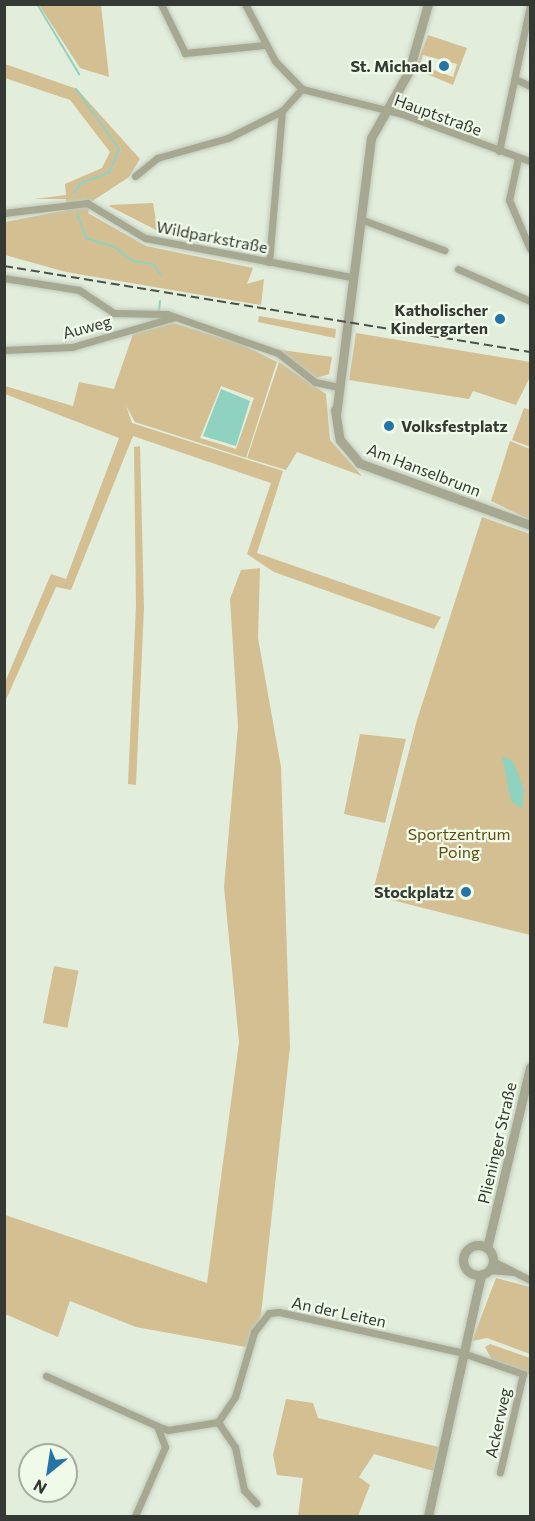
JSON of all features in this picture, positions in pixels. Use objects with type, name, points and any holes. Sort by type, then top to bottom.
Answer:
[{"type":"street","points":[[161,4],[185,53],[265,45]]},
{"type":"street","points":[[135,176],[157,158],[228,138],[282,111],[302,89],[265,45],[245,4]]},
{"type":"street","name":"Am Hanselbrunn","points":[[428,4],[409,71],[371,138],[351,277],[336,415],[344,447],[366,467],[531,525]]},
{"type":"street","points":[[499,151],[531,5]]},
{"type":"street","points":[[515,79],[531,86]]},
{"type":"street","name":"Hauptstraße","points":[[302,89],[386,110],[531,161]]},
{"type":"street","points":[[269,262],[282,111]]},
{"type":"street","points":[[518,158],[509,200],[531,249]]},
{"type":"street","name":"Wildparkstraße","points":[[4,213],[87,203],[140,236],[351,277]]},
{"type":"street","points":[[360,219],[444,250]]},
{"type":"street","points":[[458,268],[531,301]]},
{"type":"street","points":[[4,278],[79,290],[114,312],[175,317],[278,353],[315,381],[338,387]]},
{"type":"street","name":"Auweg","points":[[4,351],[72,347],[175,317]]},
{"type":"street","name":"Plieninger Straße","points":[[487,1248],[531,1067]]},
{"type":"street","name":"Plieninger Straße","points":[[428,1516],[446,1449],[460,1352],[467,1328],[476,1274],[463,1257],[493,1225]]},
{"type":"street","points":[[476,1245],[487,1248],[492,1265]]},
{"type":"street","points":[[476,1274],[492,1265],[531,1280]]},
{"type":"street","name":"An der Leiten","points":[[218,1422],[235,1396],[254,1332],[269,1313],[460,1352]]},
{"type":"street","name":"Ackerweg","points":[[460,1352],[523,1374],[501,1472]]},
{"type":"street","points":[[46,1376],[157,1426],[176,1429],[218,1422],[235,1447],[244,1490],[256,1503]]},
{"type":"street","points":[[157,1426],[165,1447]]},
{"type":"street","points":[[135,1516],[165,1447],[176,1429]]},
{"type":"green space","points":[[39,5],[101,5],[109,77],[80,68]]},
{"type":"green space","points":[[428,35],[467,48],[453,85],[415,69]],"holes":[[[423,55],[457,64],[453,77],[420,65]]]},
{"type":"green space","points":[[5,64],[77,89],[140,159],[129,177],[91,202],[88,213],[146,246],[253,268],[247,284],[264,279],[261,305],[66,272],[5,255],[5,222],[67,210],[66,199],[34,199],[66,195],[65,184],[102,168],[110,152],[70,100],[5,78]]},
{"type":"green space","points":[[153,203],[158,231],[109,206],[110,205]]},
{"type":"green space","points":[[259,316],[336,329],[335,338],[258,322]]},
{"type":"green space","points":[[173,323],[239,343],[277,362],[246,458],[135,422],[126,406],[132,423],[283,471],[257,553],[441,617],[434,629],[274,572],[247,554],[271,483],[133,436],[71,590],[56,587],[5,702],[5,682],[51,574],[66,579],[119,438],[5,394],[5,386],[73,406],[79,382],[114,389],[133,334]],"holes":[[[221,386],[254,398],[236,449],[200,438]]]},
{"type":"green space","points":[[356,333],[530,362],[530,377],[516,405],[473,391],[469,399],[349,380]]},
{"type":"green space","points":[[274,349],[332,357],[329,374],[316,378]]},
{"type":"green space","points":[[279,362],[326,394],[330,440],[362,476],[297,452],[286,470],[247,458]]},
{"type":"green space","points":[[524,408],[530,410],[530,447],[512,440]]},
{"type":"green space","points":[[510,441],[530,449],[530,520],[491,501]]},
{"type":"green space","points":[[140,446],[144,608],[136,785],[128,784],[136,605],[134,447]]},
{"type":"green space","name":"Sportzentrum Poing","points":[[482,517],[530,534],[530,935],[372,895],[417,720]]},
{"type":"green space","points":[[260,568],[258,638],[281,767],[290,1047],[261,1315],[246,1347],[136,1327],[70,1301],[58,1337],[5,1314],[5,1215],[207,1283],[239,1042],[224,887],[238,726],[230,599],[241,570]]},
{"type":"green space","points":[[360,734],[406,739],[385,823],[344,814]]},
{"type":"green space","points":[[54,966],[79,971],[67,1028],[43,1023]]},
{"type":"green space","points":[[496,1278],[530,1287],[530,1354],[487,1338],[472,1341]]},
{"type":"green space","points":[[490,1344],[530,1358],[530,1375],[492,1360],[485,1347]]},
{"type":"green space","points":[[286,1399],[313,1403],[318,1418],[439,1447],[437,1472],[374,1454],[359,1477],[370,1485],[358,1516],[298,1516],[303,1478],[277,1475],[273,1455]]},
{"type":"water","points":[[221,389],[250,401],[236,446],[203,436]]},
{"type":"water","points":[[502,756],[513,761],[524,790],[522,809],[511,801]]},
{"type":"waterway","points":[[37,4],[79,74]]},
{"type":"waterway","points":[[74,193],[81,183],[109,173],[119,149],[76,89]]},
{"type":"waterway","points":[[77,214],[86,238],[113,246],[133,261],[153,264],[161,275]]},
{"type":"waterway","points":[[159,311],[160,301]]},
{"type":"railway","points":[[4,266],[530,352]]},
{"type":"place","name":"St. Michael","points":[[444,66]]},
{"type":"place","name":"Katholischer Kindergarten","points":[[500,319]]},
{"type":"place","name":"Volksfestplatz","points":[[389,426]]},
{"type":"place","name":"Stockplatz","points":[[466,892]]}]
